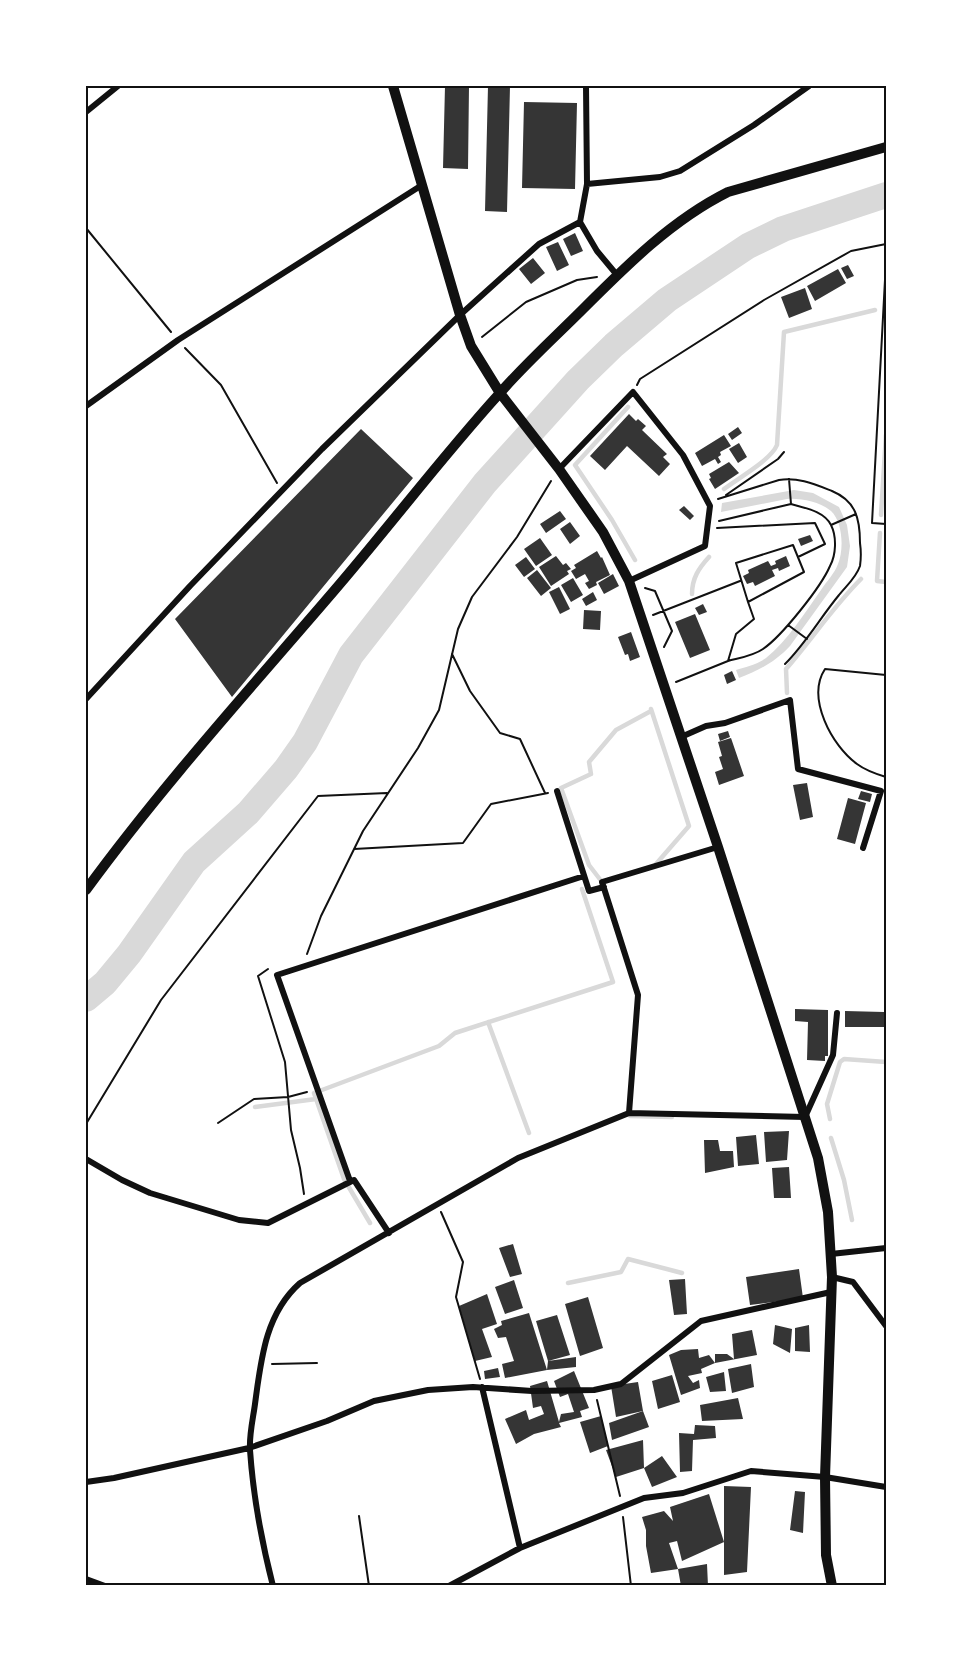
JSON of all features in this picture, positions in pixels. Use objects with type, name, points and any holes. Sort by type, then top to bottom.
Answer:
[{"type":"street","points":[[86,112],[118,86]]},
{"type":"street","points":[[393,86],[471,346],[500,393],[556,465],[603,532],[629,581],[818,1158],[828,1212],[832,1276],[825,1477],[826,1556],[832,1586]]},
{"type":"street","points":[[586,86],[587,184],[579,222],[597,251],[617,275]]},
{"type":"street","points":[[587,184],[660,177],[680,171],[754,125],[809,86]]},
{"type":"street","points":[[86,890],[117,847],[237,702],[500,393],[617,275],[669,230],[704,204],[728,192],[886,147]]},
{"type":"street","points":[[86,406],[178,340],[422,185]]},
{"type":"street","points":[[86,699],[282,491],[460,315],[539,244],[579,222]]},
{"type":"street","points":[[556,465],[633,392],[683,455],[710,506],[705,546],[629,581]]},
{"type":"street","points":[[680,737],[706,726],[726,723],[790,700],[798,769],[881,790],[862,848]]},
{"type":"street","points":[[556,791],[589,891],[604,887]]},
{"type":"street","points":[[629,1113],[638,995],[602,882],[718,847]]},
{"type":"street","points":[[350,1181],[277,975],[584,876]]},
{"type":"street","points":[[805,1117],[833,1055],[837,1013]]},
{"type":"street","points":[[273,1586],[259,1520],[249,1448],[263,1348],[278,1310],[290,1292],[300,1283],[518,1158],[629,1113],[805,1117]]},
{"type":"street","points":[[86,1159],[150,1193],[239,1220],[268,1223],[354,1180],[389,1233]]},
{"type":"street","points":[[831,1254],[886,1248]]},
{"type":"street","points":[[832,1276],[853,1282],[886,1326]]},
{"type":"street","points":[[86,1482],[114,1478],[249,1448],[327,1421],[375,1401],[428,1390],[482,1387],[532,1391],[594,1390],[621,1384],[701,1321],[831,1292]]},
{"type":"street","points":[[482,1387],[520,1548]]},
{"type":"street","points":[[449,1586],[520,1548],[644,1498],[683,1493],[751,1471],[825,1477],[886,1487]]},
{"type":"street","points":[[86,1579],[105,1586]]},
{"type":"path","points":[[86,228],[178,340],[221,385],[282,491]]},
{"type":"path","points":[[633,392],[640,379],[764,300],[852,250],[886,244]]},
{"type":"path","points":[[886,261],[872,523],[886,524]]},
{"type":"path","points":[[471,346],[526,302],[577,280],[617,275]]},
{"type":"path","points":[[724,496],[778,459],[784,452]]},
{"type":"path","points":[[300,957],[309,954],[321,916],[363,831],[418,748],[439,710],[458,629],[472,597],[517,537],[556,465]]},
{"type":"path","points":[[708,503],[724,496],[789,479],[802,480],[836,493],[853,505],[860,522],[860,565],[855,577],[785,664]]},
{"type":"path","points":[[789,479],[791,504]]},
{"type":"path","points":[[663,686],[762,650],[788,625],[832,564],[835,547],[831,525],[818,512],[791,504],[707,526]]},
{"type":"path","points":[[831,525],[857,514]]},
{"type":"path","points":[[707,526],[814,523],[825,544],[798,557]]},
{"type":"path","points":[[728,661],[736,634],[754,619],[740,581],[736,562],[793,545],[804,572],[748,602]]},
{"type":"path","points":[[629,581],[656,591],[672,631],[662,650]]},
{"type":"path","points":[[641,620],[740,581]]},
{"type":"path","points":[[696,598],[699,604]]},
{"type":"path","points":[[788,625],[807,639]]},
{"type":"path","points":[[452,654],[470,692],[500,733],[520,739],[545,793]]},
{"type":"path","points":[[886,675],[825,669],[821,676],[819,702],[841,750],[856,764],[886,777]]},
{"type":"path","points":[[354,849],[464,843],[491,804],[556,791]]},
{"type":"path","points":[[86,1124],[161,1000],[318,796],[388,793]]},
{"type":"path","points":[[272,968],[262,971],[258,976],[285,1062],[291,1130],[300,1168],[305,1206]]},
{"type":"path","points":[[218,1123],[254,1100],[288,1097],[316,1089]]},
{"type":"path","points":[[438,1204],[463,1262],[456,1297],[482,1387]]},
{"type":"path","points":[[260,1364],[317,1363]]},
{"type":"path","points":[[594,1390],[622,1507],[631,1586]]},
{"type":"path","points":[[359,1516],[369,1586]]},
{"type":"shaded area","points":[[794,490],[813,493],[839,507],[847,525],[850,546],[847,567],[790,646],[767,665],[739,678],[736,670],[766,658],[781,643],[833,574],[840,558],[841,536],[838,522],[831,511],[810,501],[787,499],[721,512],[722,503]]},
{"type":"building","points":[[445,86],[469,86],[468,169],[443,168]]},
{"type":"building","points":[[488,86],[510,86],[507,212],[485,211]]},
{"type":"building","points":[[524,102],[577,103],[575,189],[522,188]]},
{"type":"building","points":[[575,233],[583,251],[571,256],[563,239]]},
{"type":"building","points":[[558,242],[569,265],[557,271],[546,247]]},
{"type":"building","points":[[533,258],[545,273],[531,284],[519,269]]},
{"type":"building","points":[[848,265],[854,276],[847,279],[841,268]]},
{"type":"building","points":[[838,269],[846,283],[815,301],[807,286]]},
{"type":"building","points":[[805,288],[812,309],[789,318],[781,297]]},
{"type":"building","points":[[629,414],[646,426],[642,430],[667,454],[663,457],[670,464],[659,476],[627,446],[605,470],[590,456]]},
{"type":"building","points":[[738,427],[742,433],[732,440],[728,434]]},
{"type":"building","points":[[361,429],[413,478],[232,697],[175,619]]},
{"type":"building","points":[[724,435],[731,446],[720,452],[721,455],[718,457],[721,462],[718,464],[715,459],[702,466],[695,453]]},
{"type":"building","points":[[739,443],[747,457],[738,463],[729,449]]},
{"type":"building","points":[[729,462],[739,473],[715,489],[709,479],[711,478],[709,474]]},
{"type":"building","points":[[684,506],[694,516],[690,520],[679,510]]},
{"type":"building","points":[[560,511],[566,519],[546,533],[540,524]]},
{"type":"building","points":[[570,522],[580,536],[570,544],[560,529]]},
{"type":"building","points":[[810,535],[813,541],[801,546],[798,539]]},
{"type":"building","points":[[540,538],[552,555],[536,566],[524,549]]},
{"type":"building","points":[[597,551],[610,575],[596,582],[597,585],[589,589],[585,583],[589,581],[585,574],[576,579],[571,571],[576,568],[574,565]]},
{"type":"building","points":[[556,556],[563,565],[566,563],[571,569],[567,571],[569,574],[551,586],[539,567]]},
{"type":"building","points":[[786,556],[790,566],[779,571],[778,568],[772,570],[775,576],[755,586],[753,582],[747,584],[743,576],[749,573],[748,570],[768,561],[771,566],[776,564],[775,561]]},
{"type":"building","points":[[526,557],[535,569],[524,577],[515,565]]},
{"type":"building","points":[[537,570],[551,588],[541,596],[527,578]]},
{"type":"building","points":[[613,574],[619,586],[604,594],[598,583]]},
{"type":"building","points":[[573,578],[583,595],[571,602],[561,585]]},
{"type":"building","points":[[559,587],[570,609],[560,614],[549,592]]},
{"type":"building","points":[[593,592],[597,600],[586,606],[582,599]]},
{"type":"building","points":[[703,604],[707,612],[699,615],[695,608]]},
{"type":"building","points":[[584,610],[601,611],[600,630],[583,629]]},
{"type":"building","points":[[695,614],[710,650],[690,658],[675,622]]},
{"type":"building","points":[[631,632],[640,657],[630,661],[618,637]]},
{"type":"building","points":[[732,671],[736,680],[727,684],[724,675]]},
{"type":"building","points":[[728,731],[730,737],[720,741],[718,734]]},
{"type":"building","points":[[731,738],[744,776],[719,785],[715,772],[723,769],[718,742]]},
{"type":"building","points":[[807,783],[813,817],[800,820],[793,785]]},
{"type":"building","points":[[861,791],[872,794],[870,802],[858,799]]},
{"type":"building","points":[[848,798],[866,803],[855,844],[837,839]]},
{"type":"building","points":[[795,1009],[828,1010],[828,1056],[825,1056],[825,1061],[807,1060],[808,1022],[795,1021]]},
{"type":"building","points":[[845,1011],[884,1012],[884,1027],[845,1027]]},
{"type":"building","points":[[789,1131],[787,1160],[766,1162],[764,1132]]},
{"type":"building","points":[[756,1135],[759,1164],[738,1166],[736,1137]]},
{"type":"building","points":[[704,1140],[718,1140],[720,1151],[733,1151],[734,1167],[705,1173]]},
{"type":"building","points":[[789,1167],[791,1198],[774,1198],[772,1168]]},
{"type":"building","points":[[513,1244],[522,1274],[510,1277],[499,1248]]},
{"type":"building","points":[[799,1269],[803,1298],[750,1305],[746,1277]]},
{"type":"building","points":[[685,1279],[687,1314],[674,1315],[669,1280]]},
{"type":"building","points":[[514,1280],[523,1308],[505,1314],[495,1287]]},
{"type":"building","points":[[487,1294],[497,1324],[482,1329],[492,1357],[475,1361],[459,1306]]},
{"type":"building","points":[[588,1297],[603,1348],[580,1356],[565,1304]]},
{"type":"building","points":[[529,1313],[547,1370],[505,1378],[502,1364],[514,1361],[506,1337],[498,1338],[494,1329],[502,1325],[501,1321]]},
{"type":"building","points":[[557,1315],[570,1355],[548,1361],[536,1321]]},
{"type":"building","points":[[775,1325],[792,1329],[790,1353],[773,1344]]},
{"type":"building","points":[[809,1325],[810,1352],[795,1351],[795,1328]]},
{"type":"building","points":[[752,1330],[757,1355],[715,1363],[715,1354],[727,1354],[734,1359],[732,1334]]},
{"type":"building","points":[[698,1349],[699,1358],[709,1355],[715,1363],[701,1369],[702,1373],[688,1376],[693,1383],[699,1380],[700,1388],[681,1395],[669,1355],[681,1350]]},
{"type":"building","points":[[576,1357],[576,1367],[547,1370],[548,1361]]},
{"type":"building","points":[[751,1364],[754,1387],[732,1393],[728,1369]]},
{"type":"building","points":[[498,1368],[500,1377],[485,1379],[484,1371]]},
{"type":"building","points":[[574,1371],[589,1408],[580,1411],[582,1417],[559,1423],[561,1427],[534,1434],[516,1444],[505,1419],[526,1410],[529,1420],[544,1414],[541,1406],[533,1408],[530,1386],[547,1381],[559,1422],[561,1414],[574,1412],[568,1394],[560,1397],[554,1381]]},
{"type":"building","points":[[724,1372],[726,1391],[710,1392],[706,1377]]},
{"type":"building","points":[[672,1375],[680,1402],[658,1409],[652,1381]]},
{"type":"building","points":[[638,1382],[643,1411],[616,1417],[611,1386]]},
{"type":"building","points":[[738,1398],[743,1419],[702,1421],[700,1405]]},
{"type":"building","points":[[643,1411],[649,1427],[612,1440],[609,1423]]},
{"type":"building","points":[[601,1416],[608,1446],[590,1453],[580,1422]]},
{"type":"building","points":[[695,1425],[715,1426],[716,1438],[693,1440],[692,1471],[680,1472],[679,1433],[694,1434]]},
{"type":"building","points":[[643,1440],[644,1468],[616,1477],[606,1450]]},
{"type":"building","points":[[662,1456],[677,1477],[652,1487],[644,1468]]},
{"type":"building","points":[[724,1486],[751,1487],[747,1572],[724,1575]]},
{"type":"building","points":[[795,1491],[805,1492],[803,1533],[790,1530]]},
{"type":"building","points":[[709,1494],[724,1542],[682,1561],[677,1541],[669,1543],[678,1569],[651,1573],[646,1546],[646,1530],[642,1517],[664,1511],[673,1521],[670,1507]]},
{"type":"building","points":[[707,1564],[708,1586],[681,1586],[678,1569]]},
{"type":"waterway","points":[[86,999],[105,983],[129,954],[194,862],[248,813],[286,769],[305,742],[351,655],[485,483],[578,380],[614,345],[667,300],[748,246],[783,229],[886,195]]},
{"type":"waterway","points":[[724,489],[761,463],[777,445],[784,332],[875,310]]},
{"type":"waterway","points":[[628,407],[575,465],[612,520],[635,560]]},
{"type":"waterway","points":[[881,515],[886,435]]},
{"type":"waterway","points":[[880,533],[877,581],[886,582]]},
{"type":"waterway","points":[[692,594],[697,574],[709,557]]},
{"type":"waterway","points":[[787,693],[786,669],[861,579]]},
{"type":"waterway","points":[[651,709],[689,826],[656,864]]},
{"type":"waterway","points":[[602,882],[589,865],[561,788],[591,774],[589,762],[616,730],[651,711]]},
{"type":"waterway","points":[[370,1223],[344,1179],[314,1093],[439,1046],[455,1033],[613,982],[582,889]]},
{"type":"waterway","points":[[488,1022],[529,1133]]},
{"type":"waterway","points":[[830,1119],[827,1104],[840,1062],[844,1059],[886,1062]]},
{"type":"waterway","points":[[255,1107],[316,1099]]},
{"type":"waterway","points":[[630,1116],[672,1117]]},
{"type":"waterway","points":[[831,1138],[844,1180],[852,1220]]},
{"type":"waterway","points":[[568,1283],[621,1272],[628,1259],[682,1273]]}]
